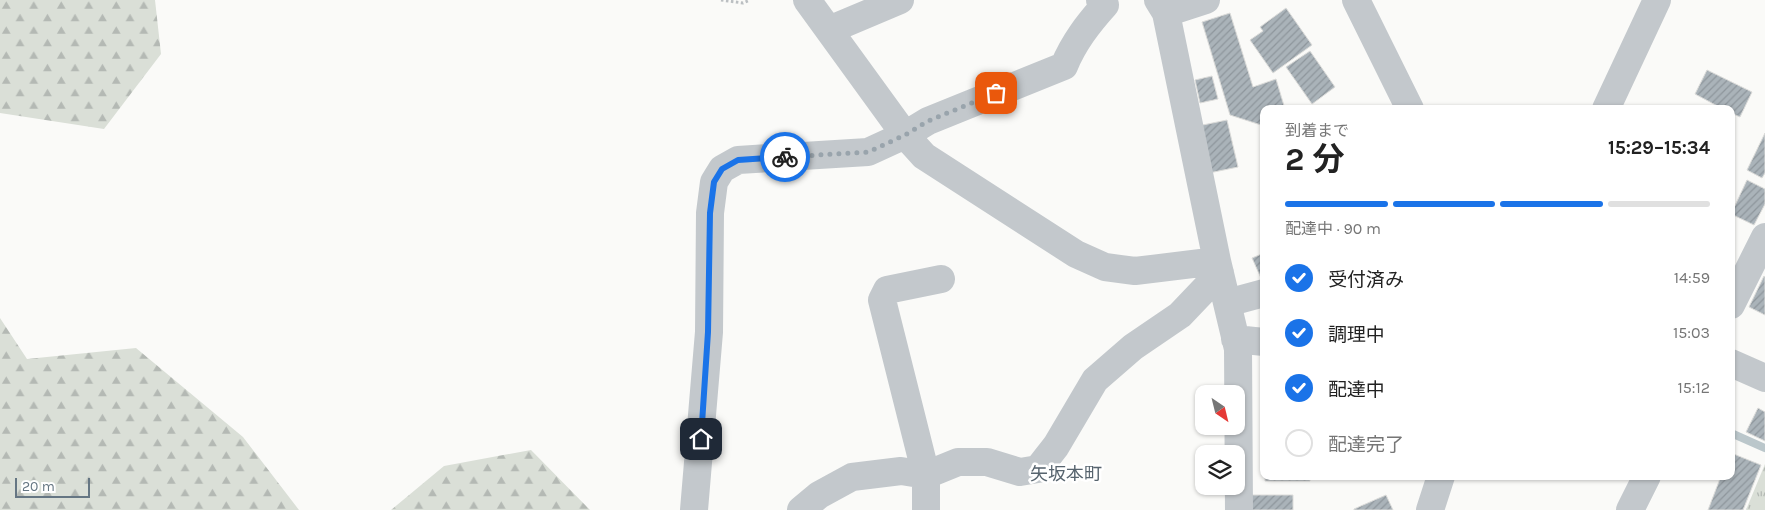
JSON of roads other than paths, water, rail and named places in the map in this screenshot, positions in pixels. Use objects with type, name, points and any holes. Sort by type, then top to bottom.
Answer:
[{"type":"street","points":[[807,0],[905,135],[924,156],[1076,254],[1105,267],[1135,271],[1218,267]]},
{"type":"street","points":[[829,30],[900,0]]},
{"type":"street","points":[[694,510],[708,332],[710,213],[714,182],[722,169],[738,160],[868,152],[905,135],[928,121],[1064,66],[1071,49],[1105,5],[1100,0]]},
{"type":"street","points":[[1206,0],[1162,6],[1218,267],[1238,349],[1239,510]]},
{"type":"street","points":[[1356,0],[1408,105]]},
{"type":"street","points":[[1608,105],[1657,0]]},
{"type":"street","points":[[1735,298],[1762,249]]},
{"type":"street","points":[[801,510],[818,496],[852,477],[900,471],[926,475],[958,462],[987,462],[1020,472],[1038,469],[1056,446],[1095,380],[1132,347],[1180,315],[1218,267]]},
{"type":"street","points":[[926,510],[926,475],[882,300],[887,290],[941,279]]},
{"type":"street","points":[[1227,304],[1260,295]]},
{"type":"street","points":[[1235,339],[1260,342]]},
{"type":"street","points":[[1735,364],[1765,378]]},
{"type":"street","points":[[1430,510],[1440,480]]},
{"type":"street","points":[[1630,510],[1645,480]]},
{"type":"waterway","points":[[1735,435],[1765,448]]},
{"type":"district","name":"矢坂本町","points":[[1066,474]]}]
